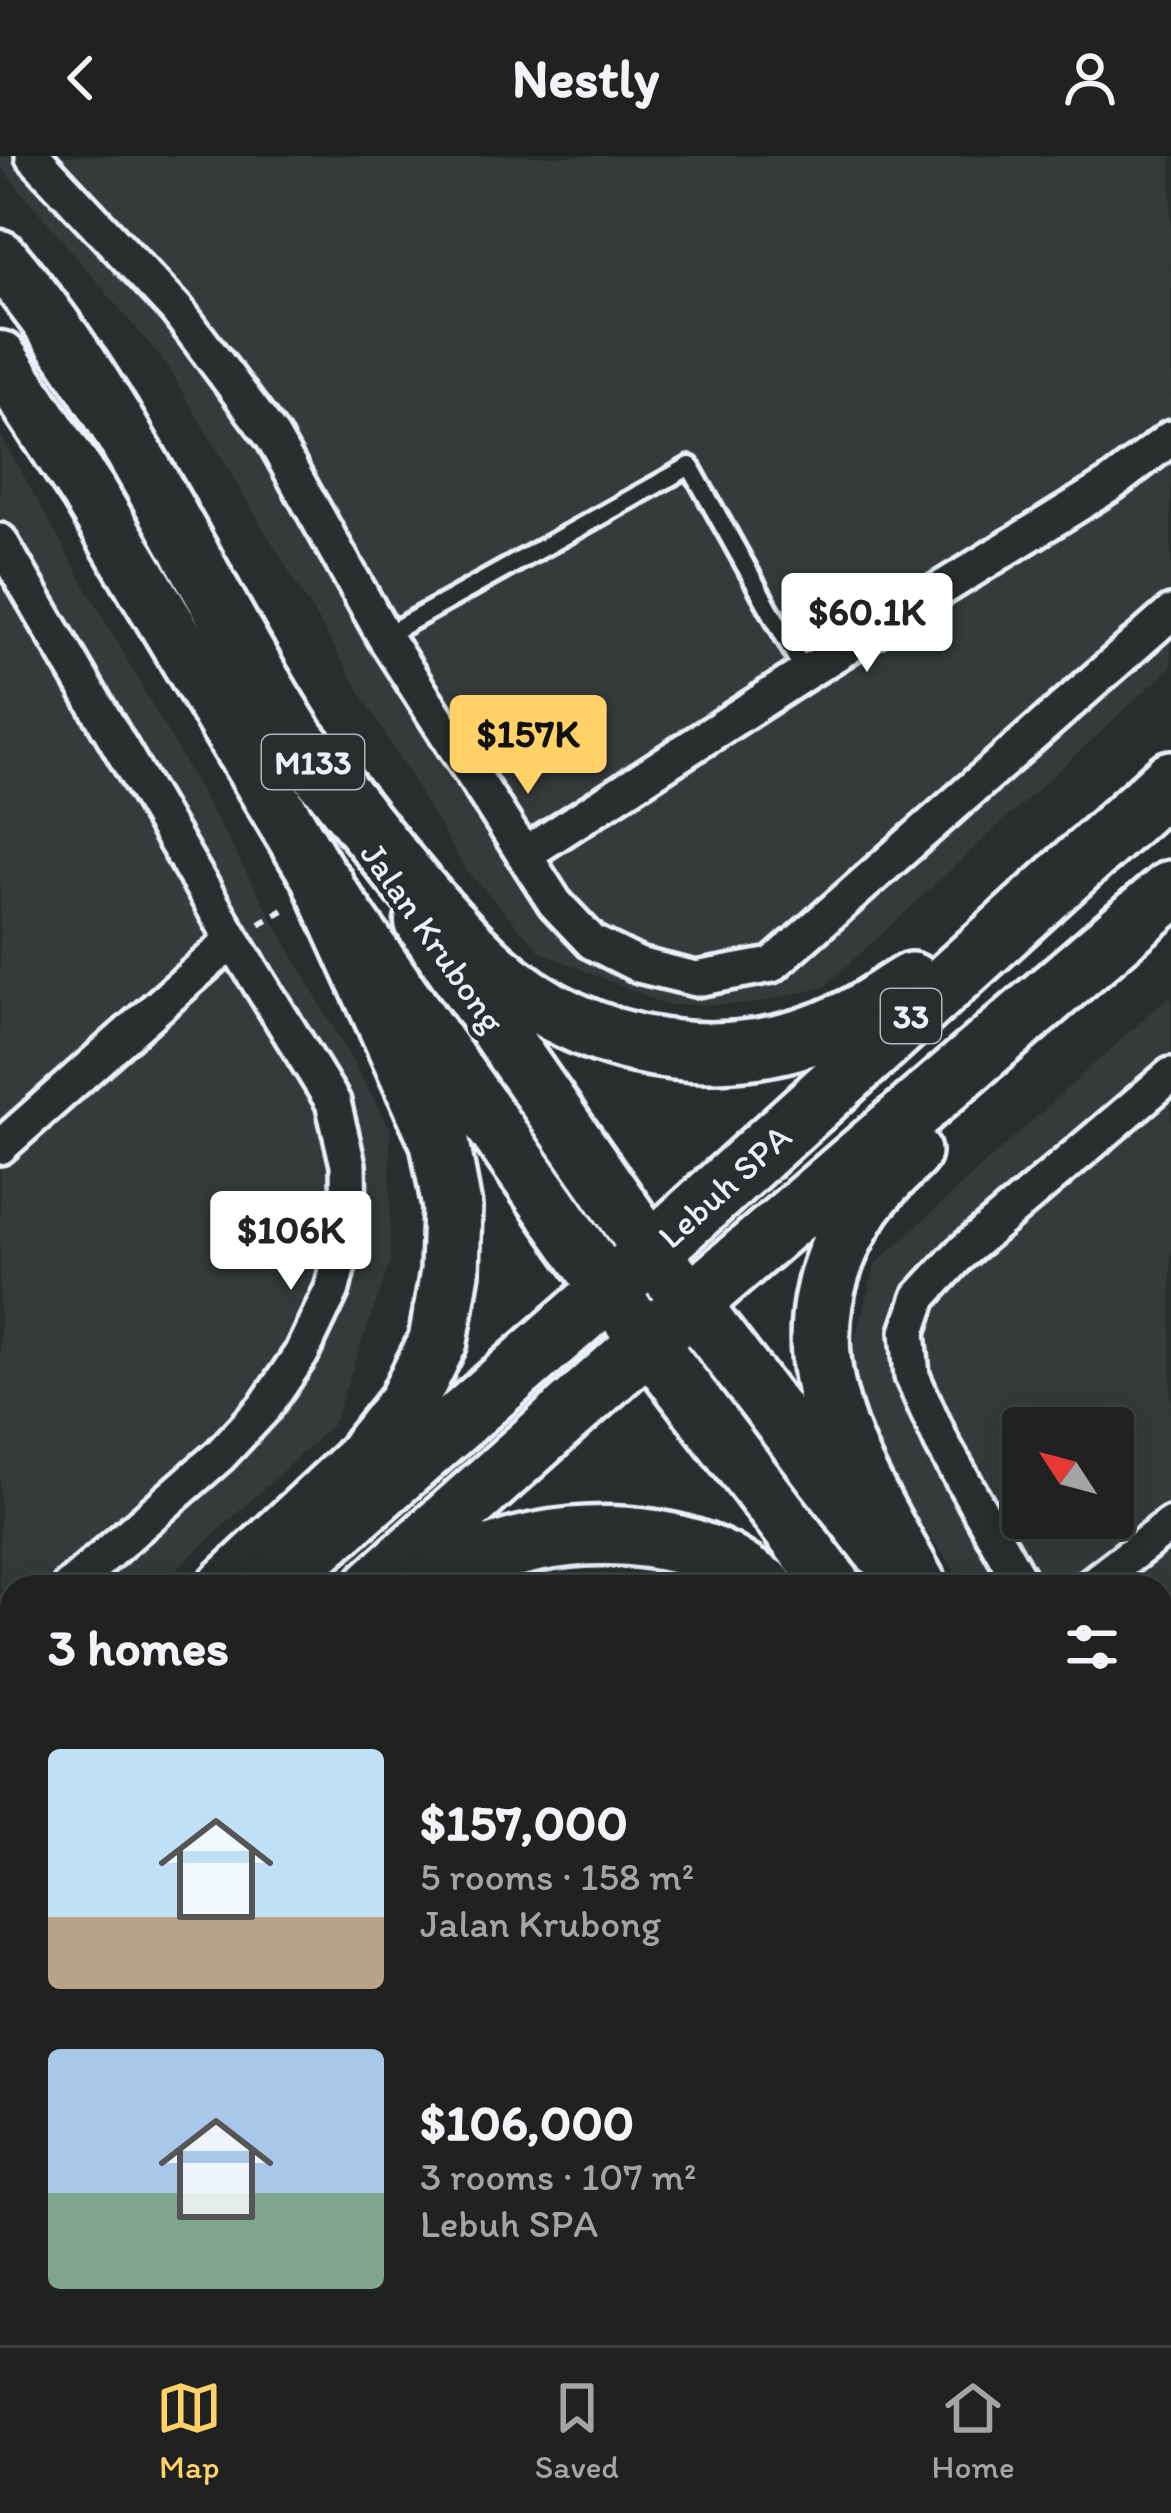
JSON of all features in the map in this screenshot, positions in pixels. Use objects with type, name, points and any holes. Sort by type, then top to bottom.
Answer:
[{"type":"highway","points":[[300,744],[441,915],[490,967],[542,1006],[595,1032],[656,1049],[723,1054],[791,1041],[848,1021],[914,980],[1171,769]]},
{"type":"highway","name":"Lebuh SPA","points":[[284,1575],[609,1290],[1171,781]]},
{"type":"highway","points":[[240,1575],[358,1464],[407,1403],[438,1341],[450,1272],[452,1207],[440,1142],[324,885]]},
{"type":"highway","name":"Lebuh SPA","points":[[387,1575],[690,1304],[1171,890]]},
{"type":"highway","points":[[908,1575],[849,1462],[828,1410],[818,1336],[829,1266],[863,1204],[917,1145],[1171,906]]},
{"type":"highway","points":[[445,1575],[554,1536],[647,1538],[722,1560],[746,1575]]},
{"type":"main road","name":"Jalan Krubong","points":[[0,258],[34,297],[135,455],[238,643],[300,744],[651,1251],[905,1575]]},
{"type":"main road","name":"Jalan Krubong","points":[[0,358],[88,492],[324,885],[609,1290],[826,1575]]},
{"type":"street","points":[[33,156],[177,310],[273,438],[384,636],[555,903],[592,942],[638,965],[696,979],[772,964],[1171,613]]},
{"type":"street","points":[[524,855],[805,673],[1111,484],[1171,438]]},
{"type":"street","points":[[0,541],[333,1102],[348,1166],[349,1221],[338,1266],[301,1354],[265,1408],[220,1455],[83,1575]]},
{"type":"street","points":[[0,1147],[233,940]]},
{"type":"street","points":[[1016,1575],[942,1443],[912,1376],[908,1332],[920,1298],[960,1254],[1171,1076]]},
{"type":"street","points":[[1105,1575],[1171,1524]]},
{"type":"lane","points":[[384,636],[690,466],[805,673]]},
{"type":"path","points":[[233,940],[324,885]]},
{"type":"shaded area","points":[[0,156],[1171,156],[1171,667],[824,987],[752,1004],[666,1005],[541,952],[465,869],[166,364],[0,166]]},
{"type":"shaded area","points":[[0,434],[390,1128],[390,1263],[333,1424],[171,1575],[0,1575]]},
{"type":"shaded area","points":[[1171,994],[1171,1575],[957,1575],[893,1484],[848,1365],[876,1263]]}]
